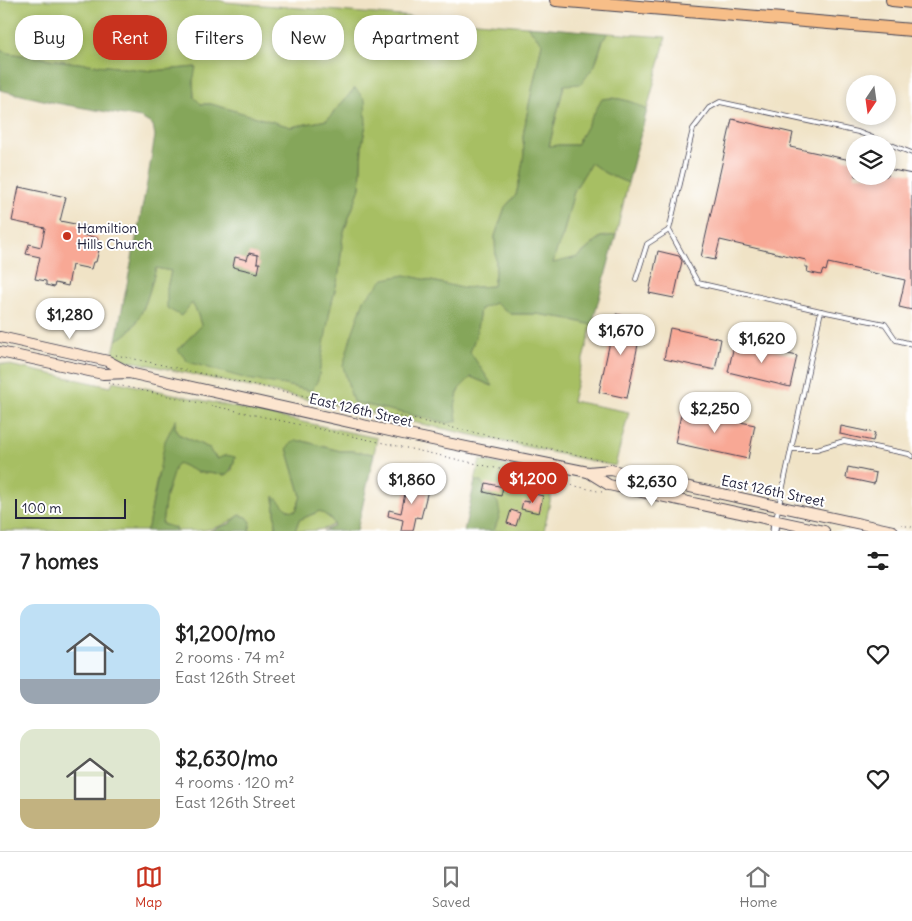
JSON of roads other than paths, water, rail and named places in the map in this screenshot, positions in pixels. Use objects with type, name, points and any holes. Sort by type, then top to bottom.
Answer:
[{"type":"highway","points":[[556,0],[912,30]]},
{"type":"highway","points":[[892,0],[912,2]]},
{"type":"main road","name":"East 126th Street","points":[[0,337],[108,361],[129,373]]},
{"type":"main road","name":"East 126th Street","points":[[0,352],[103,374],[129,373],[403,434],[588,472],[611,470],[779,507],[893,527]]},
{"type":"main road","name":"East 126th Street","points":[[588,472],[609,485],[775,526],[824,531]]},
{"type":"lane","points":[[912,153],[858,132],[720,102],[709,108],[693,129],[669,230],[698,283],[885,324],[896,340],[912,344]]},
{"type":"lane","points":[[636,279],[647,244],[669,230]]},
{"type":"lane","points":[[775,526],[821,311]]},
{"type":"lane","points":[[792,449],[817,449],[844,441],[912,456]]},
{"type":"place","name":"Hamiltion Hills Church","points":[[67,236]]}]
